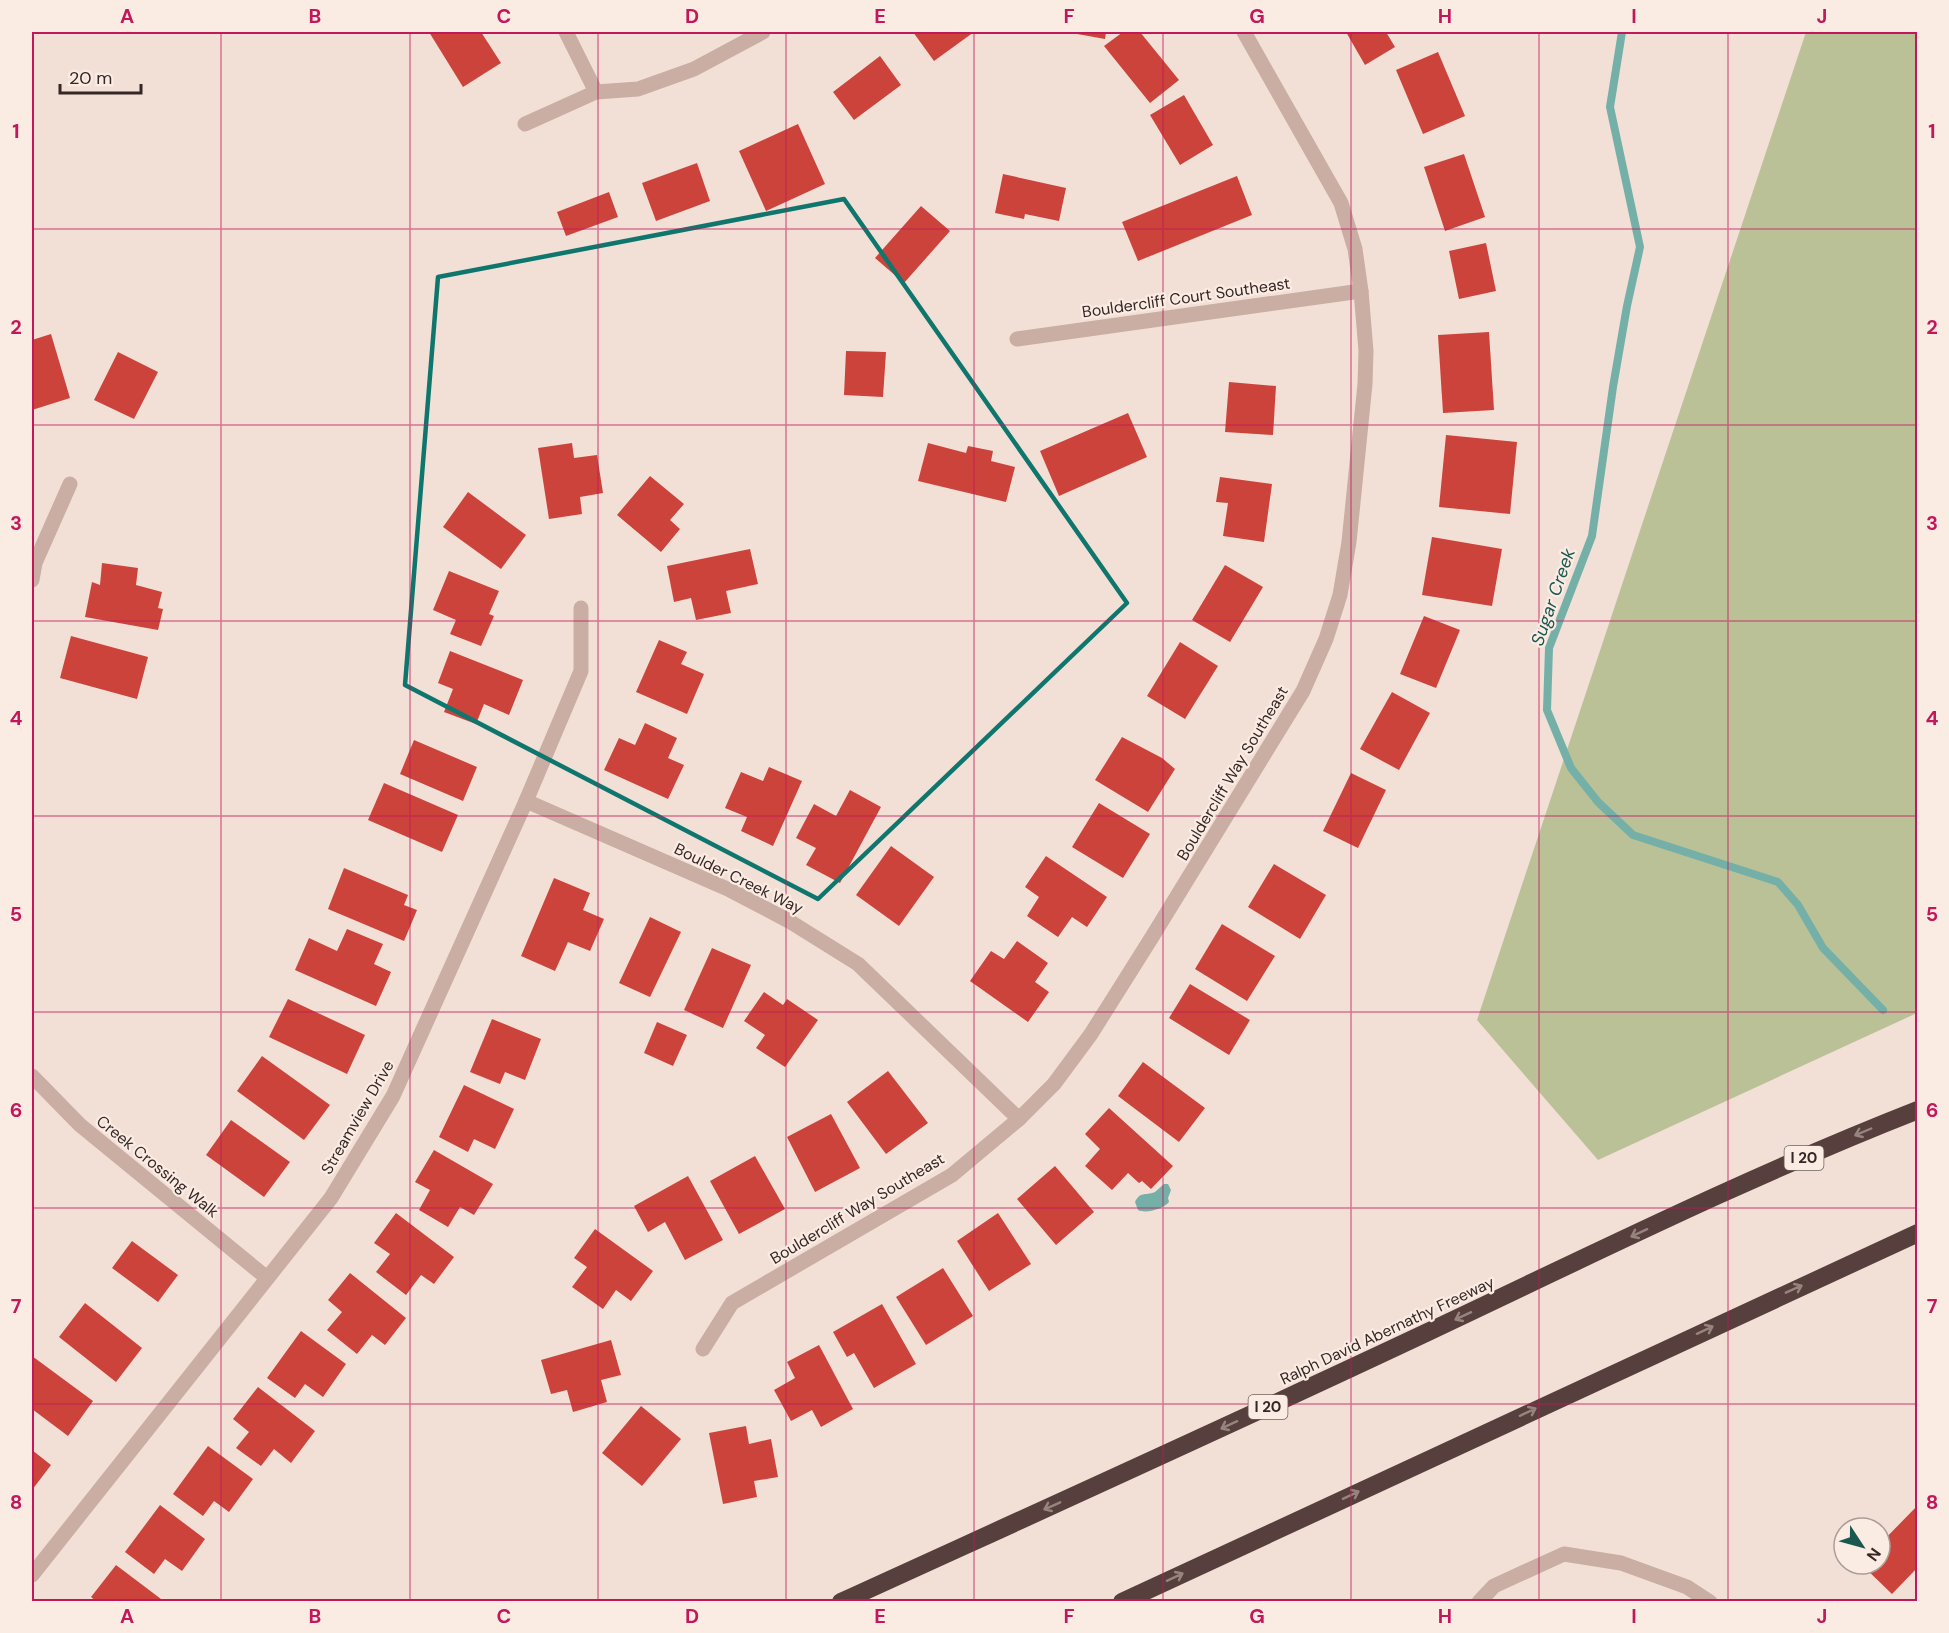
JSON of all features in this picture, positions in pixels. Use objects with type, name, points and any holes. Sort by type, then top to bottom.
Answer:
[{"type":"highway","name":"Ralph David Abernathy Freeway","points":[[842,1602],[1234,1424],[1692,1208],[1917,1110]]},
{"type":"highway","points":[[1122,1602],[1917,1233]]},
{"type":"street","points":[[566,32],[596,92]]},
{"type":"street","points":[[525,124],[596,92],[638,89],[694,69],[763,32]]},
{"type":"street","name":"Bouldercliff Way Southeast","points":[[703,1349],[732,1303],[952,1175],[1019,1119],[1054,1084],[1090,1034],[1152,937],[1303,692],[1326,639],[1340,595],[1351,520],[1365,384],[1366,351],[1361,291],[1355,249],[1341,203],[1244,32]]},
{"type":"street","name":"Bouldercliff Court Southeast","points":[[1017,339],[1361,291]]},
{"type":"street","points":[[32,580],[35,563],[70,484]]},
{"type":"street","name":"Streamview Drive","points":[[32,1575],[331,1198],[393,1096],[526,801],[581,671],[581,608]]},
{"type":"street","name":"Boulder Creek Way","points":[[526,801],[730,890],[789,921],[858,964],[1019,1119]]},
{"type":"street","name":"Creek Crossing Walk","points":[[32,1076],[80,1125],[267,1278]]},
{"type":"street","points":[[1479,1602],[1494,1586],[1564,1554],[1621,1563],[1687,1587],[1710,1602]]},
{"type":"highlighted area","points":[[844,199],[1127,603],[818,899],[405,685],[438,277]]},
{"type":"green space","points":[[1806,32],[1917,32],[1917,1013],[1598,1160],[1477,1020]]},
{"type":"water","points":[[1164,1184],[1168,1184],[1171,1190],[1169,1202],[1154,1210],[1138,1210],[1135,1202],[1139,1196],[1155,1192]]},
{"type":"building","points":[[429,32],[481,32],[501,63],[463,87]]},
{"type":"building","points":[[913,32],[974,32],[934,61]]},
{"type":"building","points":[[1066,32],[1106,32],[1105,39]]},
{"type":"building","points":[[1123,32],[1140,32],[1179,80],[1150,103],[1104,46]]},
{"type":"building","points":[[1346,32],[1386,32],[1395,47],[1365,65]]},
{"type":"building","points":[[1438,52],[1465,116],[1423,134],[1396,70]]},
{"type":"building","points":[[880,56],[901,85],[854,120],[833,92]]},
{"type":"building","points":[[1184,95],[1213,145],[1180,165],[1150,115]]},
{"type":"building","points":[[798,124],[825,184],[766,211],[739,151]]},
{"type":"building","points":[[1464,154],[1485,217],[1445,231],[1424,167]]},
{"type":"building","points":[[697,163],[710,201],[656,221],[642,183]]},
{"type":"building","points":[[1003,174],[1066,188],[1059,221],[1025,214],[1024,219],[995,213]]},
{"type":"building","points":[[1237,176],[1252,215],[1138,261],[1122,222]]},
{"type":"building","points":[[609,192],[618,217],[566,236],[557,212]]},
{"type":"building","points":[[921,206],[950,231],[904,283],[875,258]]},
{"type":"building","points":[[1486,243],[1496,291],[1459,299],[1449,251]]},
{"type":"building","points":[[1489,332],[1494,410],[1443,413],[1438,335]]},
{"type":"building","points":[[51,334],[70,398],[32,410],[32,340]]},
{"type":"building","points":[[846,351],[886,352],[883,397],[844,395]]},
{"type":"building","points":[[118,352],[158,372],[134,419],[94,400]]},
{"type":"building","points":[[1229,382],[1276,386],[1273,435],[1225,432]]},
{"type":"building","points":[[1128,413],[1147,457],[1059,496],[1040,451]]},
{"type":"building","points":[[1446,435],[1517,442],[1510,514],[1439,507]]},
{"type":"building","points":[[572,443],[574,458],[597,455],[603,493],[580,497],[582,514],[549,519],[538,448]]},
{"type":"building","points":[[928,443],[966,453],[968,446],[993,451],[991,461],[1015,467],[1006,502],[918,481]]},
{"type":"building","points":[[650,476],[684,504],[670,520],[680,529],[661,552],[617,515]]},
{"type":"building","points":[[1220,477],[1272,484],[1264,542],[1223,536],[1228,503],[1216,502]]},
{"type":"building","points":[[468,492],[526,535],[501,569],[443,527]]},
{"type":"building","points":[[1432,537],[1502,549],[1492,606],[1422,595]]},
{"type":"building","points":[[750,549],[758,584],[726,591],[731,613],[696,620],[691,598],[674,602],[667,566]]},
{"type":"building","points":[[102,563],[138,568],[136,585],[162,592],[158,608],[163,609],[158,630],[85,617],[92,582],[100,585]]},
{"type":"building","points":[[1225,565],[1263,587],[1230,642],[1192,620]]},
{"type":"building","points":[[449,571],[499,591],[489,614],[494,616],[481,646],[450,634],[456,620],[433,610]]},
{"type":"building","points":[[1424,616],[1460,630],[1436,688],[1400,674]]},
{"type":"building","points":[[71,636],[148,657],[137,699],[60,678]]},
{"type":"building","points":[[659,640],[687,652],[681,664],[704,674],[687,714],[636,692]]},
{"type":"building","points":[[1180,642],[1218,666],[1185,719],[1147,696]]},
{"type":"building","points":[[450,651],[523,680],[509,715],[484,704],[476,724],[444,712],[453,689],[438,683]]},
{"type":"building","points":[[1392,692],[1430,713],[1399,770],[1360,749]]},
{"type":"building","points":[[645,723],[677,738],[668,758],[684,765],[668,799],[604,770],[619,738],[635,745]]},
{"type":"building","points":[[1122,737],[1162,758],[1175,769],[1148,812],[1095,780]]},
{"type":"building","points":[[414,740],[477,767],[463,801],[400,774]]},
{"type":"building","points":[[769,767],[802,781],[773,846],[741,831],[747,817],[725,808],[741,772],[763,781]]},
{"type":"building","points":[[1351,773],[1386,790],[1358,848],[1323,831]]},
{"type":"building","points":[[384,783],[458,815],[442,852],[368,820]]},
{"type":"building","points":[[850,790],[881,807],[840,883],[806,865],[816,848],[796,838],[814,804],[836,816]]},
{"type":"building","points":[[1099,803],[1150,834],[1123,878],[1072,847]]},
{"type":"building","points":[[891,846],[934,877],[899,926],[856,895]]},
{"type":"building","points":[[1046,856],[1107,897],[1087,927],[1072,917],[1058,937],[1027,916],[1039,897],[1025,887]]},
{"type":"building","points":[[1274,864],[1326,895],[1300,939],[1248,907]]},
{"type":"building","points":[[344,868],[408,895],[404,905],[417,910],[404,941],[328,909]]},
{"type":"building","points":[[554,878],[590,893],[583,910],[604,919],[590,951],[568,942],[555,971],[521,956]]},
{"type":"building","points":[[650,917],[681,932],[650,997],[619,983]]},
{"type":"building","points":[[1222,924],[1275,956],[1247,1001],[1195,969]]},
{"type":"building","points":[[347,929],[383,944],[374,964],[391,972],[376,1006],[295,970],[309,938],[337,951]]},
{"type":"building","points":[[1017,941],[1048,963],[1035,982],[1049,992],[1028,1022],[970,981],[991,951],[1004,959]]},
{"type":"building","points":[[712,948],[751,965],[723,1028],[684,1010]]},
{"type":"building","points":[[1190,984],[1250,1020],[1229,1055],[1169,1018]]},
{"type":"building","points":[[764,992],[783,1005],[787,999],[818,1020],[785,1067],[756,1048],[765,1035],[744,1021]]},
{"type":"building","points":[[288,999],[365,1035],[347,1074],[269,1037]]},
{"type":"building","points":[[492,1019],[541,1039],[525,1080],[505,1072],[500,1084],[470,1072]]},
{"type":"building","points":[[657,1022],[687,1035],[673,1066],[644,1053]]},
{"type":"building","points":[[262,1056],[330,1105],[304,1140],[237,1091]]},
{"type":"building","points":[[1143,1062],[1205,1108],[1179,1142],[1118,1096]]},
{"type":"building","points":[[888,1071],[928,1123],[886,1154],[847,1102]]},
{"type":"building","points":[[464,1085],[514,1109],[495,1149],[474,1139],[468,1152],[439,1137]]},
{"type":"building","points":[[1109,1108],[1173,1166],[1151,1189],[1142,1181],[1139,1183],[1128,1173],[1112,1190],[1085,1166],[1100,1149],[1085,1134]]},
{"type":"building","points":[[831,1114],[860,1168],[815,1192],[787,1137]]},
{"type":"building","points":[[231,1120],[290,1162],[264,1197],[206,1155]]},
{"type":"building","points":[[434,1150],[493,1184],[474,1215],[460,1207],[448,1227],[419,1210],[430,1190],[415,1182]]},
{"type":"building","points":[[755,1156],[785,1209],[739,1234],[710,1181]]},
{"type":"building","points":[[1055,1166],[1094,1212],[1056,1245],[1017,1199]]},
{"type":"building","points":[[688,1176],[723,1240],[685,1260],[665,1222],[648,1232],[634,1206]]},
{"type":"building","points":[[396,1213],[454,1257],[434,1284],[421,1275],[406,1295],[376,1272],[390,1254],[374,1243]]},
{"type":"building","points":[[998,1213],[1031,1264],[989,1291],[957,1241]]},
{"type":"building","points":[[595,1229],[653,1271],[631,1301],[616,1290],[603,1309],[572,1287],[587,1267],[574,1258]]},
{"type":"building","points":[[132,1241],[178,1275],[158,1302],[112,1268]]},
{"type":"building","points":[[943,1268],[973,1316],[926,1345],[896,1297]]},
{"type":"building","points":[[350,1273],[406,1318],[385,1345],[372,1335],[357,1354],[327,1330],[342,1312],[328,1300]]},
{"type":"building","points":[[85,1303],[142,1348],[116,1382],[59,1337]]},
{"type":"building","points":[[882,1304],[916,1364],[874,1388],[854,1353],[847,1357],[833,1332]]},
{"type":"building","points":[[301,1331],[346,1364],[323,1397],[305,1384],[295,1398],[267,1378]]},
{"type":"building","points":[[611,1340],[621,1375],[601,1380],[607,1402],[573,1412],[567,1390],[551,1394],[541,1360]]},
{"type":"building","points":[[819,1345],[853,1409],[821,1427],[812,1410],[791,1421],[774,1390],[795,1378],[787,1362]]},
{"type":"building","points":[[32,1356],[93,1401],[68,1436],[32,1409]]},
{"type":"building","points":[[258,1387],[315,1431],[291,1463],[274,1449],[261,1466],[236,1448],[249,1432],[233,1419]]},
{"type":"building","points":[[641,1406],[681,1439],[642,1486],[602,1453]]},
{"type":"building","points":[[746,1426],[749,1444],[771,1439],[778,1477],[754,1481],[757,1497],[723,1504],[709,1433]]},
{"type":"building","points":[[208,1446],[253,1479],[229,1512],[214,1501],[203,1516],[173,1494]]},
{"type":"building","points":[[32,1450],[51,1465],[32,1490]]},
{"type":"building","points":[[160,1505],[205,1539],[182,1571],[165,1559],[154,1574],[125,1552]]},
{"type":"building","points":[[1918,1505],[1918,1567],[1892,1594],[1873,1576],[1892,1576],[1892,1532]]},
{"type":"building","points":[[116,1565],[165,1602],[97,1602],[91,1597]]},
{"type":"waterway","name":"Sugar Creek","points":[[1622,32],[1610,107],[1640,247],[1613,387],[1592,536],[1549,648],[1547,710],[1571,768],[1598,802],[1633,835],[1778,882],[1798,905],[1823,948],[1883,1010]]}]
